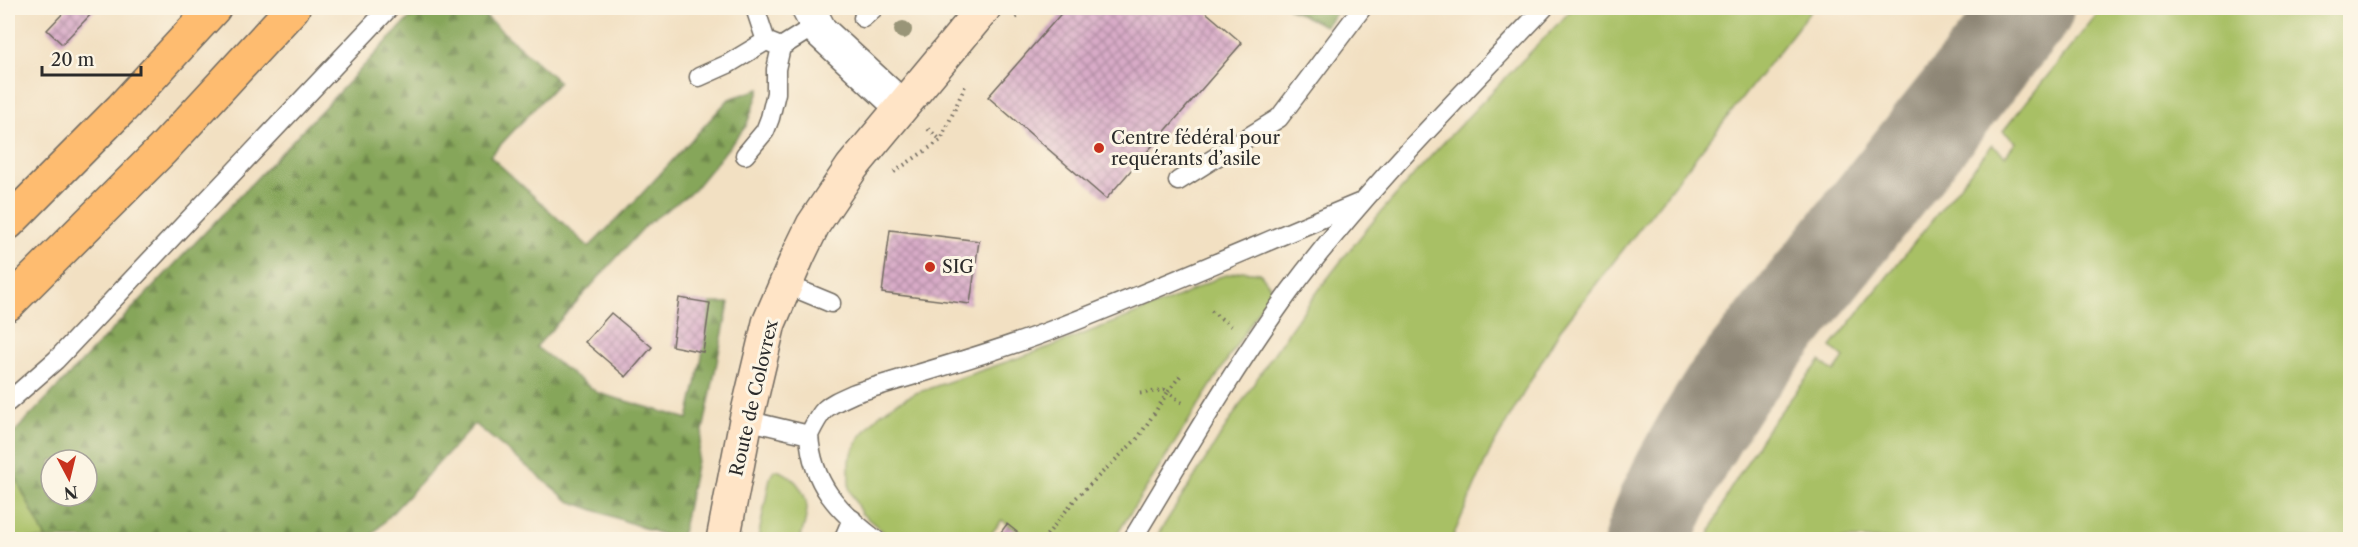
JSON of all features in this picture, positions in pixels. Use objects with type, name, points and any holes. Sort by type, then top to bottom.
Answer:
[{"type":"highway","points":[[8,223],[122,108],[214,8]]},
{"type":"highway","points":[[8,304],[162,150],[293,8]]},
{"type":"main road","name":"Route de Colovrex","points":[[723,540],[746,420],[769,323],[813,225],[832,194],[901,106],[984,8]]},
{"type":"street","points":[[812,16],[835,46],[901,106]]},
{"type":"lane","points":[[8,402],[56,360],[389,8]]},
{"type":"lane","points":[[745,155],[765,131],[776,93],[773,44],[755,8]]},
{"type":"lane","points":[[1178,181],[1279,118],[1362,8]]},
{"type":"lane","points":[[1132,540],[1206,418],[1290,292],[1360,203],[1544,8]]},
{"type":"lane","points":[[699,77],[773,44],[812,16]]},
{"type":"lane","points":[[876,540],[826,493],[814,468],[808,435],[819,413],[833,403],[855,393],[1044,333],[1174,283],[1213,263],[1360,203]]},
{"type":"lane","points":[[785,284],[831,303]]},
{"type":"lane","points":[[746,420],[808,435]]},
{"type":"lane","points":[[843,540],[852,519]]},
{"type":"path","points":[[1043,540],[1076,498],[1138,438],[1180,376]]},
{"type":"path","points":[[1137,394],[1165,390],[1206,418]]},
{"type":"green space","points":[[419,8],[476,8],[559,82],[490,156],[589,247],[638,198],[729,99],[760,89],[746,126],[693,191],[646,225],[536,347],[598,393],[688,419],[701,362],[710,303],[729,303],[681,539],[675,539],[569,501],[475,424],[368,539],[46,539],[8,462],[8,439]]},
{"type":"green space","points":[[1288,8],[1341,8],[1325,26]]},
{"type":"green space","points":[[1573,8],[1813,8],[1560,330],[1490,451],[1452,539],[1155,539],[1264,369],[1334,270],[1420,168]]},
{"type":"green space","points":[[2102,8],[2350,8],[2350,539],[1707,539],[1729,491],[1771,424],[1820,361],[1834,372],[1844,358],[1831,347],[1992,145],[2005,156],[2016,142],[2003,131]]},
{"type":"green space","points":[[1242,271],[1260,273],[1272,289],[1114,539],[1027,539],[1002,520],[987,539],[892,539],[861,513],[849,489],[849,460],[860,437],[879,415],[894,404],[916,393],[1047,348],[1179,297],[1219,277]]},
{"type":"green space","points":[[8,462],[46,539],[8,539]]},
{"type":"green space","points":[[774,470],[786,474],[796,482],[806,500],[807,511],[800,539],[758,539],[770,478]]},
{"type":"building","points":[[68,8],[97,8],[62,44],[47,30]]},
{"type":"building","name":"Centre fédéral pour requérants d’asile","points":[[1066,8],[1201,8],[1242,43],[1106,199],[988,97]]},
{"type":"building","name":"SIG","points":[[890,230],[979,241],[970,304],[882,293]]},
{"type":"building","points":[[679,298],[710,303],[703,352],[672,346]]},
{"type":"building","points":[[611,313],[652,347],[626,377],[585,342]]},
{"type":"building","points":[[1007,524],[1027,540],[995,540]]},
{"type":"taxiway","points":[[1648,540],[1664,500],[1684,461],[1728,387],[2030,8]]},
{"type":"place","name":"Centre fédéral pour requérants d’asile","points":[[1099,148]]},
{"type":"place","name":"SIG","points":[[930,267]]}]
